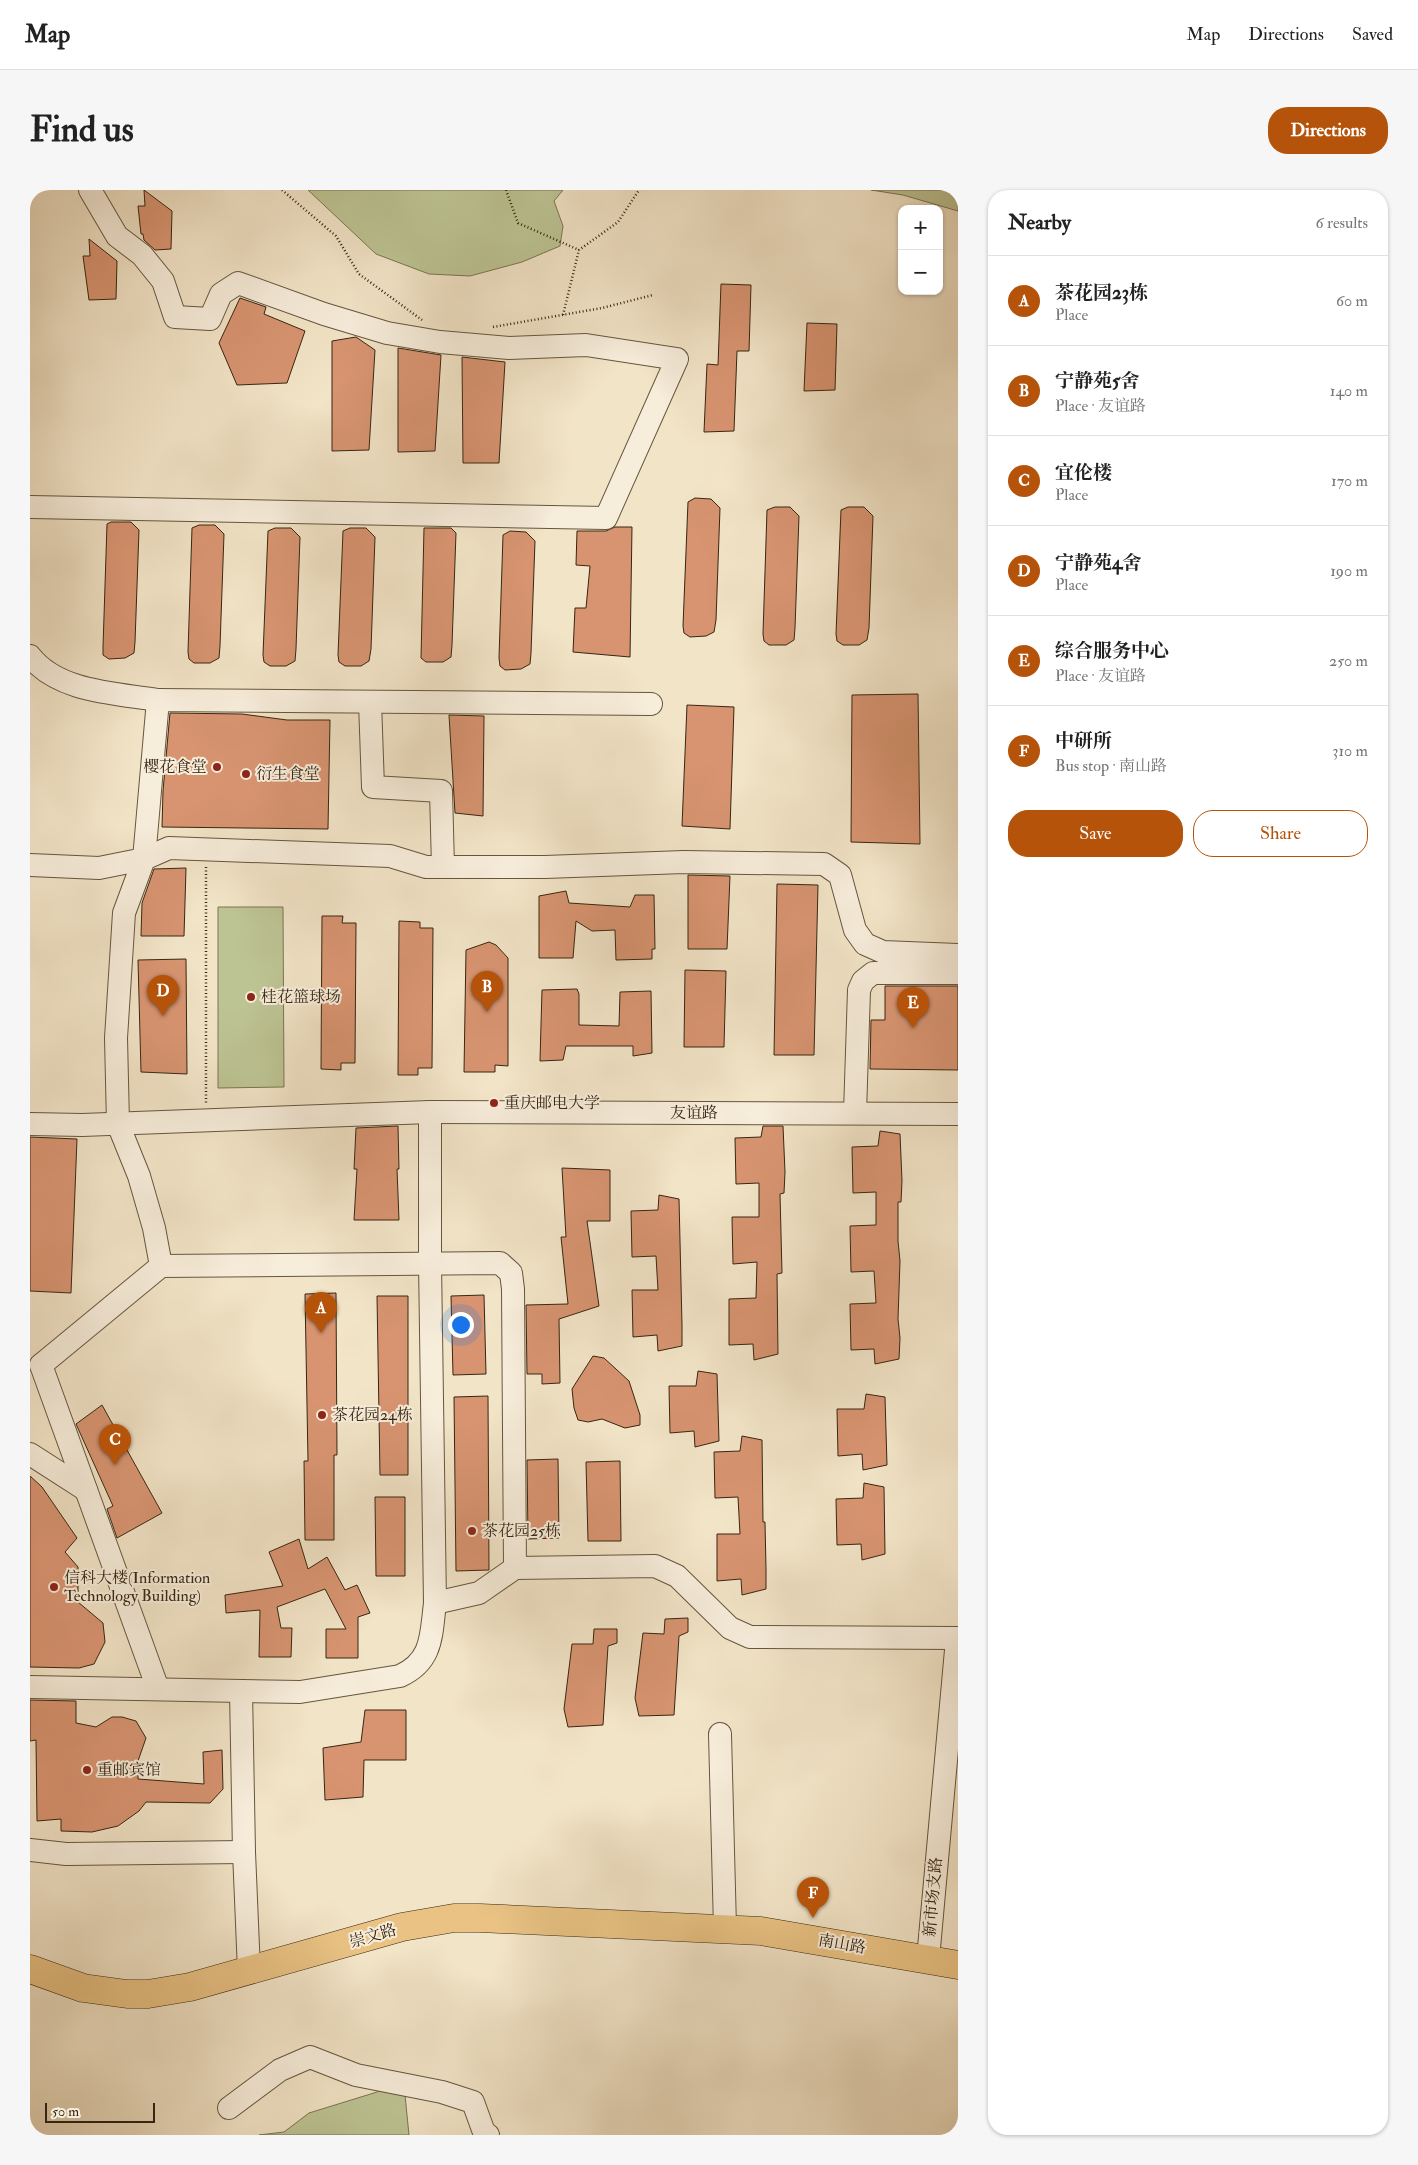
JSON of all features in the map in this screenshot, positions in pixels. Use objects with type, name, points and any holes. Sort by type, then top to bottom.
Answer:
[{"type":"main road","name":"崇文路","points":[[30,1969],[84,1988],[127,1994],[170,1991],[399,1918],[453,1910],[725,1922]]},
{"type":"main road","name":"南山路","points":[[725,1922],[797,1925],[928,1953],[958,1965]]},
{"type":"main road","name":"南山路","points":[[928,1953],[958,1953]]},
{"type":"main road","name":"崇文路","points":[[30,1955],[72,1971],[125,1980],[146,1980],[249,1966]]},
{"type":"street","points":[[30,507],[606,518],[677,359],[586,345],[509,348],[440,342],[387,333],[324,314],[238,283],[222,294],[210,319],[175,317],[164,280],[142,255],[117,236],[90,190]]},
{"type":"street","points":[[30,656],[39,667],[70,684],[158,700],[651,704]]},
{"type":"street","points":[[158,700],[144,859],[124,913],[116,1038],[118,1124],[139,1176],[154,1228],[162,1266]]},
{"type":"street","points":[[370,702],[373,788],[441,791],[443,867]]},
{"type":"street","points":[[30,865],[99,868],[144,859],[169,848],[390,856],[426,867],[545,867],[684,862],[824,864],[840,875],[855,930],[865,944],[884,952],[958,955]]},
{"type":"street","points":[[855,1113],[859,990],[863,981],[872,973],[958,973]]},
{"type":"street","points":[[30,1687],[300,1692],[400,1676],[411,1671],[427,1653],[431,1641],[435,1603],[430,1263],[430,1112]]},
{"type":"street","name":"友谊路","points":[[30,1124],[118,1124],[430,1112],[958,1114]]},
{"type":"street","points":[[158,1689],[86,1490],[35,1363],[162,1266],[500,1263],[511,1273],[513,1289],[515,1568]]},
{"type":"street","points":[[30,1454],[86,1490]]},
{"type":"street","points":[[435,1603],[479,1593],[515,1568],[655,1566],[677,1576],[730,1628],[750,1637],[957,1644]]},
{"type":"street","name":"新市场支路","points":[[928,1953],[957,1644]]},
{"type":"street","points":[[242,1691],[244,1852],[249,1966]]},
{"type":"street","points":[[720,1734],[725,1922]]},
{"type":"street","points":[[30,1850],[66,1854],[244,1852]]},
{"type":"street","points":[[228,2108],[280,2070],[310,2057],[356,2075],[442,2092],[473,2102],[485,2135],[488,2135]]},
{"type":"path","points":[[282,190],[336,236],[359,274],[423,321]]},
{"type":"path","points":[[506,190],[518,223],[579,250]]},
{"type":"path","points":[[563,316],[579,250],[618,222],[639,190]]},
{"type":"path","points":[[491,327],[563,316],[653,295]]},
{"type":"path","points":[[206,849],[206,1120]]},
{"type":"green space","points":[[308,190],[563,190],[554,201],[563,226],[560,246],[522,262],[470,276],[429,274],[376,254]]},
{"type":"green space","points":[[871,190],[958,190],[958,211],[943,207],[943,205],[903,195]]},
{"type":"green space","name":"桂花篮球场","points":[[218,907],[283,907],[284,1087],[218,1088]]},
{"type":"green space","points":[[404,2085],[409,2135],[259,2135],[284,2132],[309,2113],[377,2092],[387,2087]]},
{"type":"building","points":[[144,190],[172,211],[171,249],[155,250],[144,240],[143,234],[141,234],[138,206],[145,206]]},
{"type":"building","points":[[89,239],[117,261],[116,299],[89,300],[83,256],[90,256]]},
{"type":"building","points":[[721,284],[751,285],[749,351],[737,351],[734,431],[704,432],[707,364],[718,365]]},
{"type":"building","points":[[240,298],[266,307],[264,314],[305,331],[287,383],[237,385],[219,343]]},
{"type":"building","points":[[807,323],[837,324],[835,390],[804,391]]},
{"type":"building","points":[[356,337],[375,350],[369,450],[332,451],[332,341]]},
{"type":"building","points":[[398,348],[441,355],[435,451],[398,452]]},
{"type":"building","points":[[462,357],[505,362],[499,463],[463,463]]},
{"type":"building","points":[[695,498],[711,499],[720,508],[716,620],[714,632],[706,636],[690,637],[684,633],[683,626],[688,502]]},
{"type":"building","points":[[775,507],[790,507],[799,516],[794,640],[786,645],[769,645],[764,641],[763,634],[767,510]]},
{"type":"building","points":[[848,507],[864,507],[873,516],[869,628],[867,640],[859,645],[843,645],[837,641],[836,634],[841,510]]},
{"type":"building","points":[[111,522],[131,522],[139,530],[134,653],[125,658],[109,659],[103,655],[103,647],[107,524]]},
{"type":"building","points":[[199,525],[215,525],[224,534],[219,658],[210,663],[194,663],[189,659],[188,652],[192,528]]},
{"type":"building","points":[[615,527],[632,527],[630,657],[573,652],[575,608],[586,608],[590,566],[576,565],[577,531],[606,531]]},
{"type":"building","points":[[275,528],[291,528],[300,537],[295,661],[286,666],[270,666],[264,662],[263,655],[268,531]]},
{"type":"building","points":[[350,528],[366,528],[375,537],[371,649],[369,661],[361,666],[345,666],[339,662],[338,655],[343,531]]},
{"type":"building","points":[[424,528],[451,528],[456,533],[451,657],[443,662],[426,662],[421,658]]},
{"type":"building","points":[[510,531],[526,532],[535,541],[531,653],[530,664],[521,669],[505,670],[500,666],[499,658],[503,535]]},
{"type":"building","points":[[918,694],[920,844],[851,842],[852,695]]},
{"type":"building","points":[[687,705],[734,707],[730,829],[682,826]]},
{"type":"building","name":"衍生食堂","points":[[170,713],[242,714],[287,720],[330,720],[328,829],[162,827],[163,791]]},
{"type":"building","points":[[449,715],[484,716],[483,816],[455,813]]},
{"type":"building","points":[[186,868],[184,936],[141,936],[142,903],[154,869]]},
{"type":"building","points":[[688,875],[730,876],[727,949],[688,949]]},
{"type":"building","points":[[777,884],[818,885],[814,1055],[774,1055]]},
{"type":"building","points":[[566,891],[569,903],[630,907],[635,895],[654,895],[655,949],[652,949],[652,959],[616,960],[615,930],[592,931],[576,921],[573,958],[539,958],[539,896]]},
{"type":"building","points":[[322,916],[343,916],[342,923],[356,923],[355,1063],[341,1063],[341,1070],[321,1069]]},
{"type":"building","points":[[399,921],[420,922],[420,928],[433,928],[432,1068],[418,1068],[418,1075],[398,1075]]},
{"type":"building","points":[[489,942],[496,945],[508,958],[508,1066],[495,1065],[495,1072],[464,1072],[466,950]]},
{"type":"building","points":[[186,959],[187,1074],[141,1072],[138,960]]},
{"type":"building","points":[[685,970],[726,971],[724,1047],[684,1047]]},
{"type":"building","points":[[885,986],[958,986],[958,1070],[870,1069],[871,1020],[885,1020]]},
{"type":"building","points":[[577,989],[579,994],[579,1025],[619,1026],[620,992],[651,991],[652,1053],[633,1056],[633,1046],[566,1046],[563,1060],[540,1061],[542,990]]},
{"type":"building","points":[[398,1126],[399,1220],[354,1220],[357,1169],[354,1169],[356,1128]]},
{"type":"building","points":[[763,1126],[783,1126],[785,1172],[784,1193],[780,1194],[782,1273],[777,1274],[778,1354],[754,1360],[753,1344],[729,1345],[729,1299],[756,1298],[757,1262],[733,1264],[732,1217],[759,1217],[759,1183],[736,1184],[735,1138],[761,1137]]},
{"type":"building","points":[[880,1131],[900,1134],[902,1181],[901,1202],[898,1202],[900,1261],[898,1319],[900,1338],[899,1359],[875,1364],[874,1349],[851,1350],[850,1304],[876,1303],[874,1271],[851,1272],[850,1226],[876,1225],[876,1192],[853,1193],[852,1147],[878,1146]]},
{"type":"building","points":[[30,1137],[77,1139],[71,1293],[30,1291]]},
{"type":"building","points":[[562,1168],[610,1170],[610,1221],[587,1221],[599,1306],[559,1319],[560,1383],[542,1384],[542,1374],[527,1374],[526,1305],[568,1304],[561,1237],[566,1237]]},
{"type":"building","points":[[659,1195],[679,1199],[682,1346],[658,1351],[657,1335],[633,1337],[632,1290],[658,1290],[656,1256],[632,1257],[631,1211],[658,1210]]},
{"type":"building","points":[[336,1293],[337,1455],[334,1455],[334,1540],[305,1540],[304,1461],[308,1461],[305,1294]]},
{"type":"building","points":[[484,1295],[486,1374],[453,1375],[451,1296]]},
{"type":"building","points":[[377,1296],[408,1296],[408,1475],[380,1475]]},
{"type":"building","points":[[593,1356],[604,1358],[629,1381],[640,1415],[640,1425],[625,1428],[602,1419],[588,1422],[578,1420],[574,1408],[572,1389]]},
{"type":"building","points":[[698,1371],[717,1374],[719,1441],[695,1447],[694,1431],[670,1433],[669,1386],[696,1386]]},
{"type":"building","points":[[866,1394],[885,1397],[887,1465],[863,1470],[862,1454],[838,1456],[837,1409],[864,1409]]},
{"type":"building","points":[[488,1396],[489,1570],[456,1571],[454,1397]]},
{"type":"building","points":[[102,1405],[162,1513],[117,1538],[107,1509],[113,1506],[76,1424]]},
{"type":"building","points":[[742,1436],[762,1440],[766,1589],[742,1595],[741,1579],[717,1581],[717,1534],[740,1534],[738,1497],[715,1498],[714,1452],[740,1451]]},
{"type":"building","name":"茶花园25栋","points":[[558,1459],[559,1538],[528,1539],[527,1460]]},
{"type":"building","name":"茶花园25栋","points":[[620,1461],[621,1541],[588,1541],[586,1462]]},
{"type":"building","name":"信科大楼(Information Technology Building)","points":[[30,1476],[42,1487],[77,1538],[65,1552],[78,1567],[78,1602],[103,1623],[105,1642],[94,1664],[79,1668],[30,1667]]},
{"type":"building","points":[[864,1483],[884,1487],[885,1554],[862,1560],[861,1544],[837,1545],[836,1499],[863,1498]]},
{"type":"building","points":[[375,1497],[405,1497],[405,1576],[376,1576]]},
{"type":"building","points":[[299,1539],[308,1569],[327,1557],[345,1590],[357,1585],[370,1613],[358,1617],[358,1658],[326,1658],[326,1629],[346,1629],[325,1589],[277,1607],[281,1628],[292,1628],[291,1657],[259,1657],[260,1610],[226,1613],[225,1595],[283,1586],[269,1552]]},
{"type":"building","points":[[688,1618],[688,1632],[679,1636],[674,1715],[639,1716],[635,1698],[643,1633],[664,1634],[665,1619]]},
{"type":"building","points":[[594,1629],[617,1629],[617,1643],[608,1646],[603,1725],[568,1727],[564,1709],[572,1644],[593,1644]]},
{"type":"building","name":"重邮宾馆","points":[[30,1700],[76,1701],[76,1723],[96,1727],[112,1717],[122,1717],[136,1721],[146,1738],[138,1761],[138,1779],[204,1784],[203,1752],[222,1750],[223,1789],[210,1803],[146,1802],[139,1811],[118,1826],[92,1832],[61,1831],[61,1819],[37,1821],[36,1740],[30,1741]]},
{"type":"building","points":[[365,1710],[406,1710],[406,1760],[364,1760],[363,1797],[325,1800],[323,1748],[361,1742]]},
{"type":"place","name":"樱花食堂","points":[[217,767]]},
{"type":"place","name":"衍生食堂","points":[[246,774]]},
{"type":"place","name":"桂花篮球场","points":[[251,997]]},
{"type":"place","name":"宁静苑5舍","points":[[487,1012]]},
{"type":"place","name":"宁静苑4舍","points":[[163,1016]]},
{"type":"place","name":"综合服务中心","points":[[913,1028]]},
{"type":"place","name":"重庆邮电大学","points":[[494,1103]]},
{"type":"place","name":"茶花园23栋","points":[[321,1333]]},
{"type":"place","name":"茶花园24栋","points":[[322,1415]]},
{"type":"place","name":"宜伦楼","points":[[115,1465]]},
{"type":"place","name":"茶花园25栋","points":[[472,1531]]},
{"type":"place","name":"信科大楼(Information Technology Building)","points":[[54,1587]]},
{"type":"place","name":"重邮宾馆","points":[[87,1770]]},
{"type":"place","name":"中研所","points":[[813,1918]]}]
